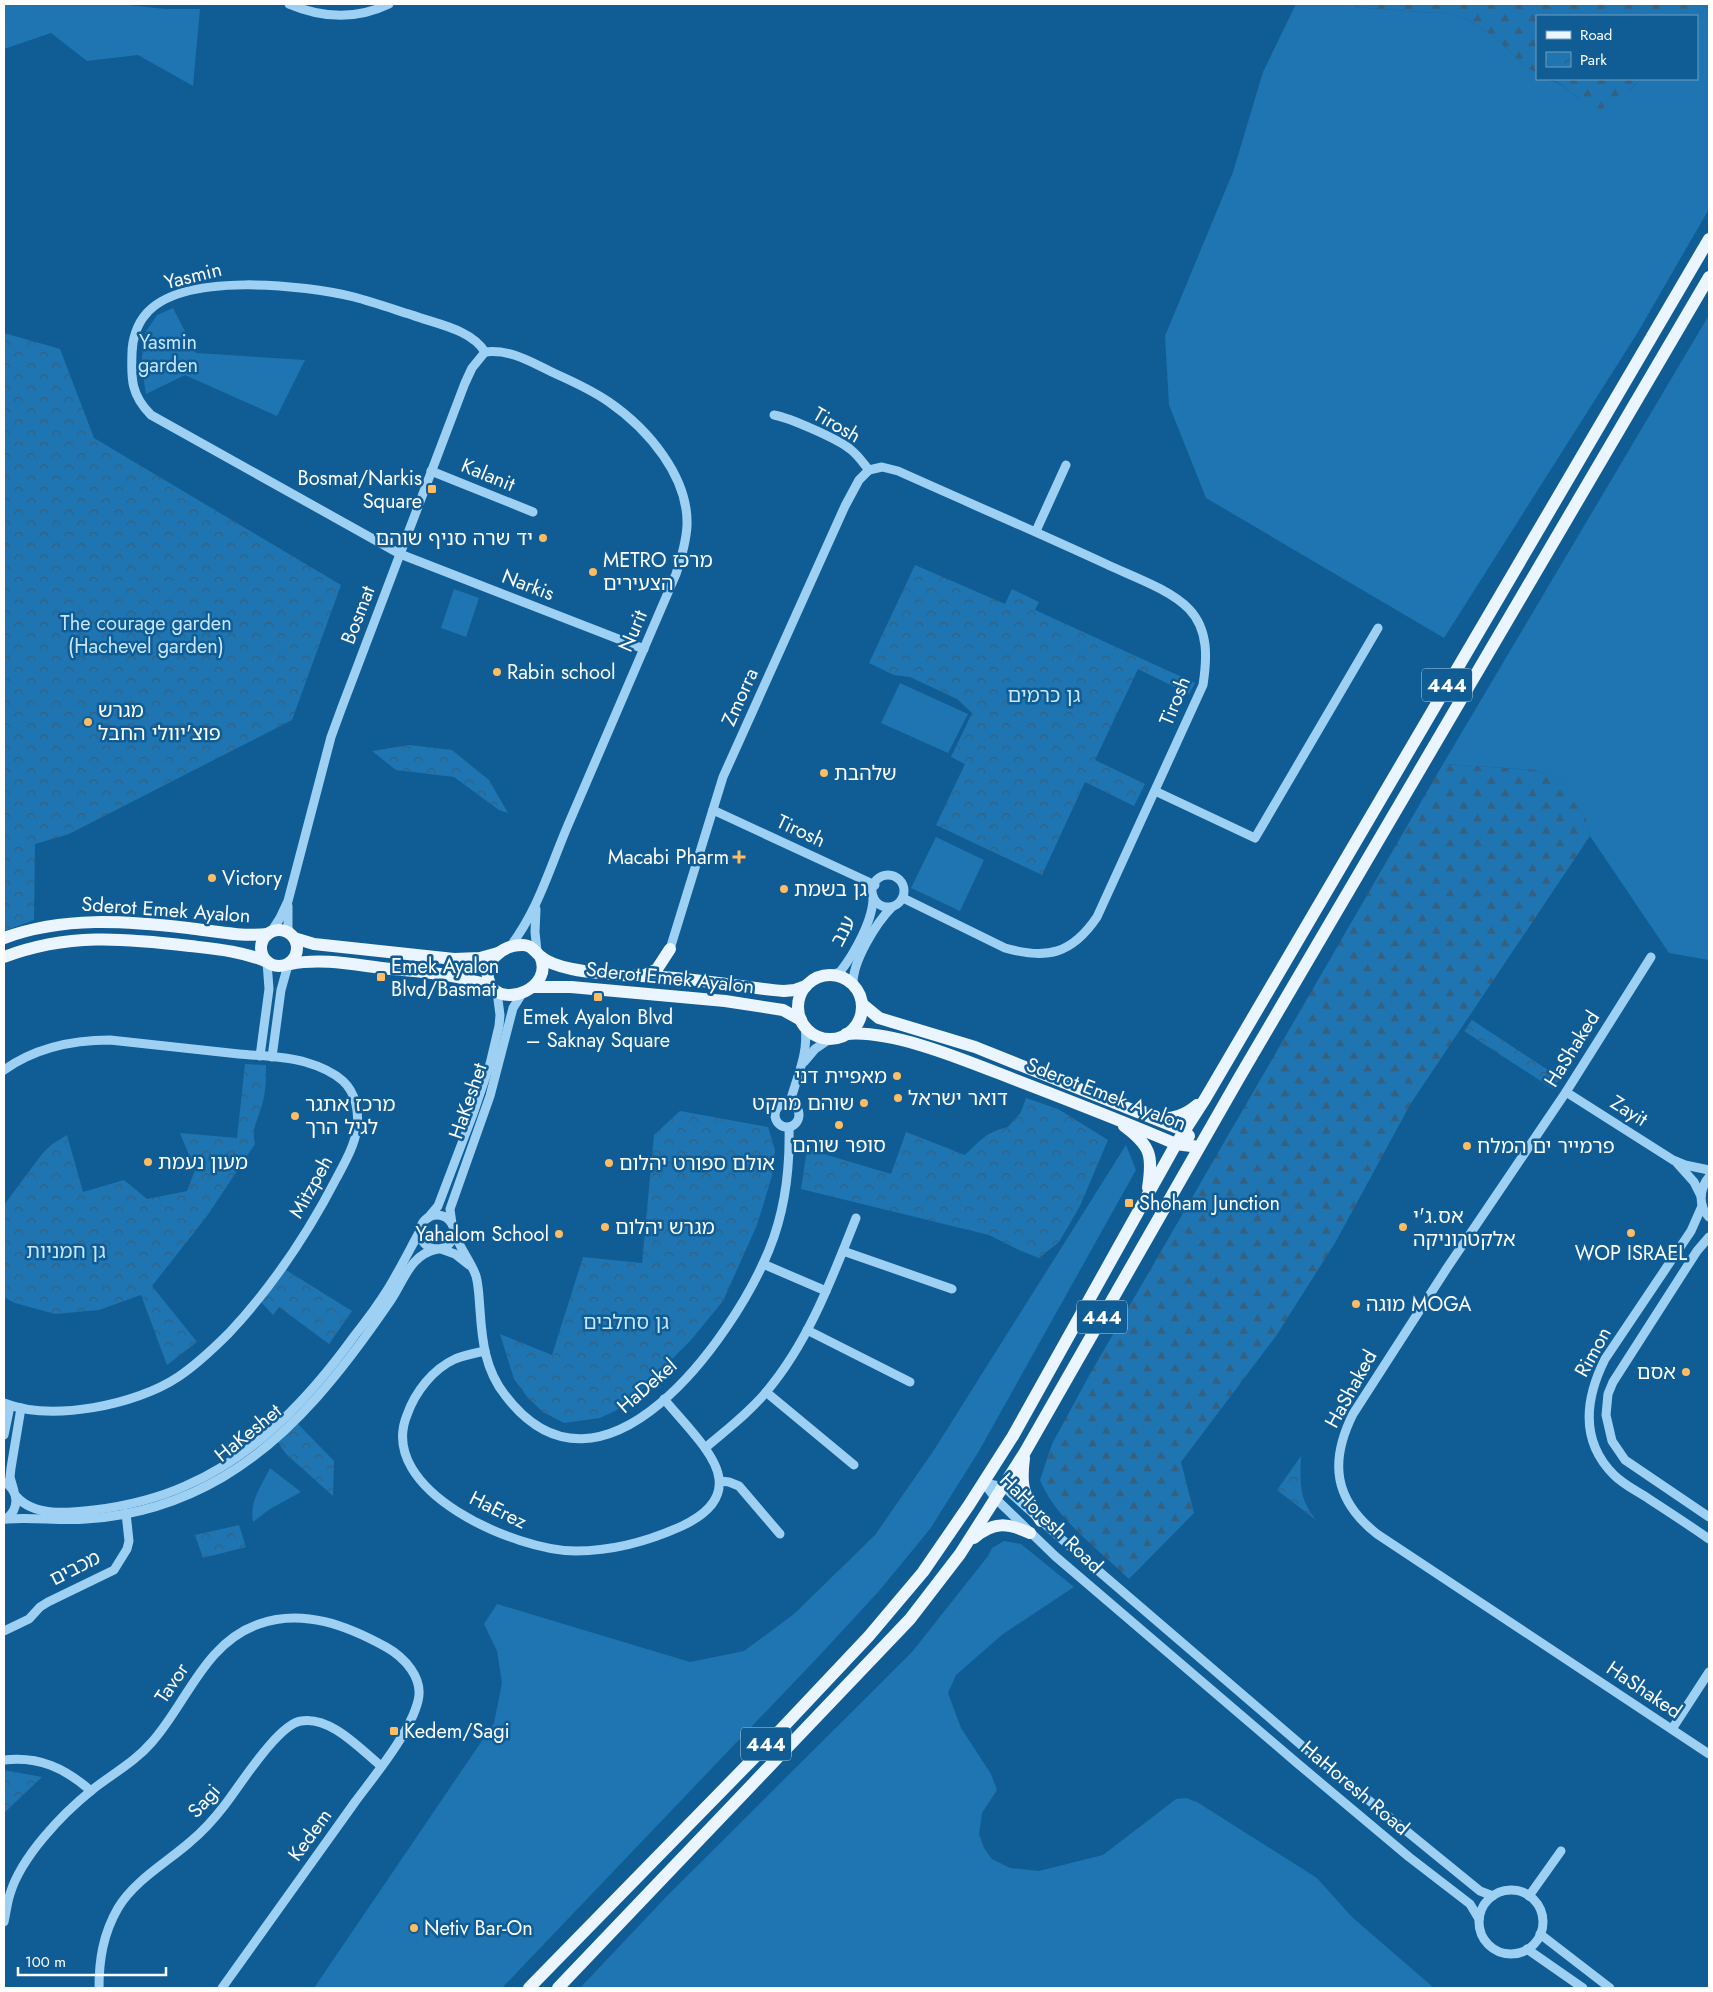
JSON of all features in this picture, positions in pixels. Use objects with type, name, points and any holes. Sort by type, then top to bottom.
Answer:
[{"type":"main road","name":"444","points":[[529,1988],[754,1758],[869,1636],[923,1572],[984,1483],[1013,1436],[1176,1144],[1205,1099],[1709,239]]},
{"type":"main road","name":"444","points":[[558,1988],[910,1619],[967,1544],[1025,1452],[1199,1147],[1434,744],[1705,289],[1709,277]]},
{"type":"main road","name":"Sderot Emek Ayalon","points":[[4,938],[54,925],[92,921],[134,922],[250,935],[269,933]]},
{"type":"main road","points":[[283,930],[293,937],[314,944],[454,959],[480,958],[524,945],[538,954],[544,963],[543,975],[528,989],[508,995],[475,980],[452,976],[314,960],[278,967],[266,962],[260,949],[263,938],[269,933],[283,930]]},
{"type":"main road","points":[[289,964],[294,959],[298,950],[293,937]]},
{"type":"main road","name":"Sderot Emek Ayalon","points":[[4,957],[58,942],[93,938],[154,942],[239,952],[266,962]]},
{"type":"main road","points":[[642,976],[657,969],[670,950]]},
{"type":"main road","points":[[670,950],[672,967],[683,979]]},
{"type":"main road","points":[[494,989],[487,975],[488,966],[503,951]]},
{"type":"main road","name":"Sderot Emek Ayalon","points":[[538,954],[555,964],[574,970],[683,979],[784,991],[806,986]]},
{"type":"main road","points":[[830,975],[845,979],[853,985],[859,993],[862,1004],[858,1021],[846,1034],[831,1038],[819,1037],[803,1024],[798,1002],[806,986],[819,976],[830,975]]},
{"type":"main road","name":"Sderot Emek Ayalon","points":[[528,989],[571,987],[726,1001],[783,1010],[803,1024]]},
{"type":"main road","name":"Sderot Emek Ayalon","points":[[862,1004],[879,1018],[975,1047],[1155,1118],[1185,1131],[1199,1147]]},
{"type":"main road","name":"Sderot Emek Ayalon","points":[[846,1034],[860,1033],[888,1038],[944,1053],[1114,1118],[1176,1144],[1199,1147]]},
{"type":"main road","points":[[1155,1118],[1170,1119],[1181,1116],[1188,1113],[1205,1099]]},
{"type":"main road","points":[[1114,1118],[1130,1130],[1147,1148],[1152,1167],[1147,1196]]},
{"type":"main road","points":[[1025,1452],[1022,1478],[1024,1493],[1041,1521]]},
{"type":"main road","points":[[967,1544],[989,1528],[1000,1525],[1013,1526],[1030,1533]]},
{"type":"street","points":[[288,4],[330,16],[350,16],[366,13],[389,4]]},
{"type":"street","name":"Yasmin","points":[[400,554],[151,415],[134,394],[131,374],[132,349],[137,329],[146,314],[163,300],[181,293],[233,284],[263,285],[352,297],[380,305],[472,337],[485,352]]},
{"type":"street","name":"Bosmat","points":[[269,933],[280,918],[288,901],[331,737],[465,383],[472,368],[485,352]]},
{"type":"street","name":"Nurit","points":[[485,352],[506,352],[583,386],[629,418],[666,459],[678,484],[685,506],[687,526],[684,548],[676,574],[558,847],[537,902],[525,925],[503,951]]},
{"type":"street","name":"Tirosh","points":[[774,415],[785,417],[847,446],[869,470],[882,467],[898,471],[1036,531],[1166,592],[1190,609],[1200,625],[1205,642],[1206,656],[1203,685],[1098,917],[1082,937],[1061,950],[1031,953],[1005,948],[903,898]]},
{"type":"street","points":[[1036,531],[1066,465]]},
{"type":"street","name":"Zmorra","points":[[670,950],[723,777],[845,506],[859,480],[869,470]]},
{"type":"street","name":"Kalanit","points":[[431,471],[533,512]]},
{"type":"street","name":"Narkis","points":[[400,554],[644,649]]},
{"type":"street","points":[[1155,791],[1255,838],[1378,628]]},
{"type":"street","name":"Tirosh","points":[[712,810],[874,889]]},
{"type":"street","points":[[886,876],[897,878],[903,885],[903,898],[892,907],[886,907],[878,903],[874,889],[881,878],[886,876]]},
{"type":"street","name":"ענב","points":[[830,975],[840,972],[845,967],[865,928],[873,906],[874,889]]},
{"type":"street","name":"Bosmat","points":[[288,901],[288,920],[293,937]]},
{"type":"street","name":"Nurit","points":[[537,902],[535,921],[538,954]]},
{"type":"street","name":"ענב","points":[[853,985],[853,976],[857,964],[880,920],[892,907]]},
{"type":"street","name":"HaShaked","points":[[1651,957],[1566,1092],[1442,1276],[1353,1414],[1344,1432],[1339,1450],[1338,1470],[1344,1492],[1351,1506],[1377,1534],[1709,1754]]},
{"type":"street","points":[[260,1056],[269,989],[266,962]]},
{"type":"street","points":[[272,1058],[281,990],[289,964]]},
{"type":"street","name":"HaKeshet","points":[[428,1218],[438,1206],[487,1074],[500,1015],[494,989]]},
{"type":"street","name":"HaKeshet","points":[[453,1226],[450,1209],[490,1096],[510,1018],[517,1001],[528,989]]},
{"type":"street","points":[[790,1103],[802,1064],[807,1037],[803,1024]]},
{"type":"street","points":[[802,1064],[815,1049],[831,1038]]},
{"type":"street","name":"Mitzpeh","points":[[4,1070],[26,1057],[45,1050],[88,1040],[110,1040],[260,1056],[303,1062],[325,1070],[345,1082],[354,1096],[358,1113],[357,1130],[338,1176],[302,1239],[256,1303],[221,1341],[200,1360],[176,1378],[128,1399],[96,1407],[67,1411],[21,1408],[7,1405]]},
{"type":"street","name":"Zayit","points":[[1566,1092],[1674,1160],[1685,1165],[1709,1170]]},
{"type":"street","points":[[790,1103],[796,1107],[799,1114],[796,1124],[788,1128],[780,1126],[774,1114],[781,1104],[790,1103]]},
{"type":"street","name":"HaDekel","points":[[453,1226],[456,1238],[473,1269],[478,1285],[485,1351],[489,1366],[496,1381],[513,1406],[535,1425],[561,1436],[576,1439],[605,1436],[635,1423],[664,1399],[692,1371],[719,1337],[750,1289],[763,1264],[776,1231],[786,1190],[789,1155],[788,1128]]},
{"type":"street","name":"Zayit","points":[[1674,1160],[1694,1182],[1701,1196]]},
{"type":"street","points":[[1709,1178],[1705,1182],[1701,1196],[1702,1206],[1709,1217]]},
{"type":"street","name":"Rimon","points":[[1702,1206],[1691,1231],[1605,1359],[1594,1384],[1588,1411],[1589,1425],[1598,1452],[1614,1475],[1709,1539]]},
{"type":"street","points":[[439,1249],[446,1247],[453,1240],[453,1226],[444,1217],[433,1216],[423,1222],[421,1229],[422,1239],[425,1244],[429,1248],[455,1254],[473,1269]]},
{"type":"street","points":[[705,1448],[740,1419],[766,1392],[791,1358],[826,1291],[856,1218]]},
{"type":"street","name":"HaKeshet","points":[[4,1482],[27,1506],[39,1510],[68,1511],[105,1508],[144,1500],[176,1490],[201,1479],[226,1464],[274,1428],[334,1362],[388,1290],[421,1229]]},
{"type":"street","name":"Rimon","points":[[1709,1237],[1697,1251],[1620,1368],[1608,1394],[1606,1415],[1612,1441],[1625,1460],[1709,1517]]},
{"type":"street","name":"HaKeshet","points":[[6,1520],[87,1519],[126,1513],[171,1501],[205,1486],[238,1467],[280,1434],[315,1398],[355,1349],[395,1294],[419,1256],[427,1251],[439,1249]]},
{"type":"street","points":[[843,1251],[952,1289]]},
{"type":"street","points":[[763,1264],[826,1291]]},
{"type":"street","points":[[807,1330],[910,1382]]},
{"type":"street","name":"HaErez","points":[[485,1351],[455,1359],[442,1366],[416,1395],[406,1415],[401,1432],[404,1452],[416,1475],[430,1491],[476,1523],[508,1538],[550,1549],[575,1551],[619,1547],[650,1538],[699,1518],[711,1507],[720,1481]]},
{"type":"street","points":[[766,1392],[854,1465]]},
{"type":"street","points":[[664,1399],[705,1448],[717,1468],[720,1481],[739,1486],[780,1534]]},
{"type":"street","points":[[4,1436],[7,1405]]},
{"type":"street","points":[[6,1520],[16,1508],[10,1468],[21,1408]]},
{"type":"street","name":"HaHoresh Road","points":[[984,1483],[1004,1487],[1362,1797],[1480,1891],[1493,1896]]},
{"type":"street","name":"HaHoresh Road","points":[[984,1483],[996,1499],[1030,1533],[1304,1769],[1470,1904],[1479,1918]]},
{"type":"street","name":"מכבים","points":[[4,1632],[29,1619],[40,1607],[48,1602],[114,1570],[129,1541],[126,1513]]},
{"type":"street","name":"Tavor","points":[[4,1922],[10,1892],[28,1859],[59,1819],[91,1791],[144,1752],[159,1734],[205,1665],[219,1648],[259,1624],[306,1618],[335,1623],[360,1633],[391,1650],[411,1668],[418,1682],[419,1698]]},
{"type":"street","points":[[1672,1729],[1709,1672]]},
{"type":"street","name":"Kedem","points":[[222,1988],[381,1766],[413,1716],[419,1698]]},
{"type":"street","name":"Sagi","points":[[100,1988],[101,1949],[118,1907],[135,1887],[191,1841],[214,1818],[275,1739],[287,1727],[299,1721],[312,1720],[326,1725],[338,1732],[381,1766]]},
{"type":"street","points":[[4,1760],[21,1759],[45,1762],[67,1772],[91,1791]]},
{"type":"street","points":[[1529,1896],[1561,1851]]},
{"type":"street","points":[[1511,1890],[1529,1896],[1537,1903],[1541,1913],[1542,1924],[1540,1934],[1535,1943],[1518,1953],[1508,1954],[1490,1946],[1483,1938],[1480,1928],[1479,1918],[1481,1910],[1493,1896],[1501,1891],[1511,1890]]},
{"type":"street","points":[[1540,1934],[1610,1988]]},
{"type":"street","points":[[1527,1949],[1583,1988]]},
{"type":"green space","points":[[4,4],[119,4],[165,9],[200,9],[193,86],[138,55],[87,61],[51,33],[4,49]]},
{"type":"green space","points":[[1296,4],[1357,4],[1355,7],[1453,14],[1463,18],[1482,28],[1499,41],[1520,62],[1536,71],[1536,80],[1555,82],[1579,99],[1629,91],[1640,80],[1698,80],[1698,18],[1704,11],[1709,12],[1709,209],[1638,332],[1444,638],[1206,498],[1169,405],[1165,336],[1233,172],[1263,72]]},
{"type":"green space","points":[[1357,4],[1709,4],[1709,12],[1704,11],[1698,18],[1698,15],[1536,15],[1536,71],[1520,61],[1482,28],[1453,14],[1355,7]]},
{"type":"green space","points":[[1553,80],[1640,80],[1629,91],[1596,113],[1561,84]]},
{"type":"green space","name":"Yasmin garden","points":[[173,308],[196,353],[305,360],[277,416],[185,375],[146,394],[141,364],[145,333],[157,315]]},
{"type":"green space","points":[[1709,315],[1709,960],[1669,953],[1590,836],[1578,788],[1534,770],[1443,764]]},
{"type":"green space","name":"The courage garden (Hachevel garden)","points":[[4,333],[60,349],[94,438],[341,585],[292,720],[69,834],[35,844],[34,920],[4,931]]},
{"type":"green space","name":"גן כרמים","points":[[915,565],[1005,604],[1012,589],[1039,602],[1035,610],[1195,683],[1189,694],[1138,669],[1095,760],[1145,784],[1134,806],[1085,782],[1042,875],[936,825],[965,764],[951,757],[972,713],[957,699],[910,677],[894,675],[869,663]]},
{"type":"green space","points":[[454,589],[479,598],[466,637],[441,628]]},
{"type":"green space","points":[[900,683],[968,714],[948,753],[881,723]]},
{"type":"green space","points":[[409,745],[452,750],[489,780],[508,813],[499,810],[454,777],[396,770],[372,751]]},
{"type":"green space","points":[[1443,764],[1534,770],[1579,788],[1590,836],[1411,1103],[1335,1243],[1276,1336],[1181,1462],[1194,1513],[1129,1579],[1079,1533],[1047,1494],[1040,1480],[1052,1444],[1090,1374]]},
{"type":"green space","points":[[936,837],[984,860],[960,911],[911,888]]},
{"type":"green space","points":[[1472,1020],[1560,1078],[1553,1089],[1464,1031]]},
{"type":"green space","name":"גן חמניות","points":[[245,1064],[266,1065],[264,1095],[254,1129],[255,1144],[207,1216],[152,1286],[197,1342],[167,1365],[141,1295],[99,1310],[55,1314],[15,1303],[4,1297],[4,1205],[42,1154],[51,1145],[67,1135],[83,1192],[124,1180],[147,1199],[187,1191],[195,1170],[180,1133],[237,1138]]},
{"type":"green space","points":[[1026,1098],[1058,1109],[1108,1140],[1080,1206],[1059,1242],[1039,1258],[989,1235],[801,1189],[807,1149],[891,1174],[906,1132],[965,1155],[989,1134],[1008,1127],[1021,1112]]},
{"type":"green space","name":"גן סחלבים","points":[[680,1111],[768,1127],[775,1150],[772,1176],[757,1225],[723,1301],[691,1340],[625,1406],[600,1418],[564,1423],[543,1412],[528,1398],[514,1379],[500,1334],[552,1355],[583,1257],[642,1263],[654,1135]]},
{"type":"green space","points":[[1126,1145],[1136,1170],[979,1451],[930,1529],[879,1591],[819,1656],[502,1988],[314,1988],[494,1723],[502,1683],[497,1651],[484,1624],[497,1604],[690,1662],[744,1651],[794,1614],[875,1535],[934,1450]]},
{"type":"green space","points":[[286,1270],[352,1311],[329,1344],[279,1307],[273,1315],[260,1301]]},
{"type":"green space","points":[[294,1420],[334,1461],[333,1496],[286,1454],[275,1438]]},
{"type":"green space","points":[[1301,1456],[1302,1490],[1306,1505],[1316,1520],[1277,1490]]},
{"type":"green space","points":[[270,1468],[301,1492],[270,1509],[253,1522],[252,1514],[255,1500]]},
{"type":"green space","points":[[239,1525],[246,1547],[203,1558],[195,1535]]},
{"type":"green space","points":[[1004,1541],[1021,1544],[1074,1587],[1003,1634],[956,1675],[948,1693],[961,1728],[991,1774],[997,1790],[982,1813],[979,1834],[984,1848],[992,1859],[1010,1868],[1039,1871],[1103,1855],[1176,1799],[1186,1798],[1197,1802],[1317,1878],[1352,1917],[1434,1988],[580,1988],[667,1896],[912,1652],[988,1556],[992,1548]]},
{"type":"green space","points":[[4,1770],[42,1777],[4,1813]]},
{"type":"place","name":"Bosmat/Narkis Square","points":[[432,489]]},
{"type":"place","name":"יד שרה סניף שוהם","points":[[543,538]]},
{"type":"place","name":"METRO מרכז הצעירים","points":[[593,572]]},
{"type":"place","name":"Rabin school","points":[[497,672]]},
{"type":"place","name":"מגרש פוצ'יוולי החבל","points":[[88,722]]},
{"type":"place","name":"שלהבת","points":[[824,773]]},
{"type":"place","name":"Macabi Pharm","points":[[739,857]]},
{"type":"place","name":"Victory","points":[[212,878]]},
{"type":"place","name":"גן בשמת","points":[[784,889]]},
{"type":"place","name":"Emek Ayalon Blvd/Basmat","points":[[381,977]]},
{"type":"place","name":"Emek Ayalon Blvd – Saknay Square","points":[[598,997]]},
{"type":"place","name":"מאפיית דני","points":[[897,1076]]},
{"type":"place","name":"דואר ישראל","points":[[898,1098]]},
{"type":"place","name":"שוהם מרקט","points":[[864,1103]]},
{"type":"place","name":"מרכז אתגר לגיל הרך","points":[[295,1116]]},
{"type":"place","name":"סופר שוהם","points":[[839,1125]]},
{"type":"place","name":"פרמייר ים המלח","points":[[1467,1146]]},
{"type":"place","name":"מעון נעמת","points":[[148,1162]]},
{"type":"place","name":"אולם ספורט יהלום","points":[[609,1163]]},
{"type":"place","name":"Shoham Junction","points":[[1129,1203]]},
{"type":"place","name":"מגרש יהלום","points":[[605,1227]]},
{"type":"place","name":"אס.ג'י אלקטרוניקה","points":[[1403,1227]]},
{"type":"place","name":"WOP ISRAEL","points":[[1631,1233]]},
{"type":"place","name":"Yahalom School","points":[[559,1234]]},
{"type":"place","name":"מוגה MOGA","points":[[1356,1304]]},
{"type":"place","name":"אסם","points":[[1686,1372]]},
{"type":"place","name":"Kedem/Sagi","points":[[394,1731]]},
{"type":"place","name":"Netiv Bar-On","points":[[414,1928]]}]
